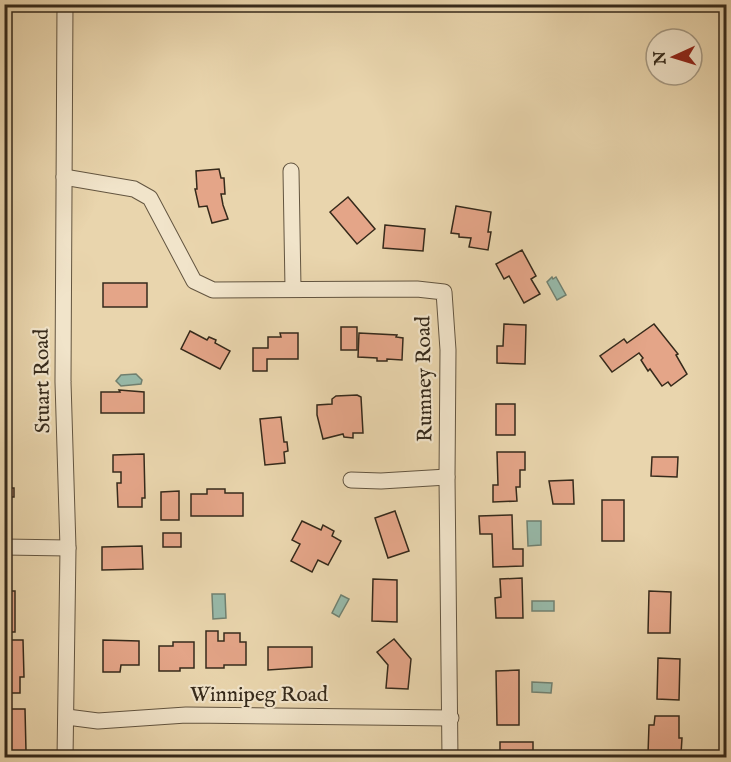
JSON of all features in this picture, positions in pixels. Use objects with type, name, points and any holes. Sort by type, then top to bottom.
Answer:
[{"type":"street","name":"Stuart Road","points":[[65,4],[63,382],[68,548],[65,758]]},
{"type":"street","points":[[291,171],[293,288]]},
{"type":"street","name":"Rumney Road","points":[[64,177],[135,189],[150,198],[194,281],[213,290],[417,289],[444,292],[448,350],[450,758]]},
{"type":"street","points":[[351,480],[381,481],[447,477]]},
{"type":"street","points":[[4,547],[68,548]]},
{"type":"street","name":"Winnipeg Road","points":[[67,717],[98,721],[186,715],[451,718]]},
{"type":"shaded area","points":[[552,277],[553,279],[556,277],[566,295],[557,300],[547,282]]},
{"type":"shaded area","points":[[136,374],[142,380],[141,384],[121,386],[116,381],[121,375]]},
{"type":"shaded area","points":[[527,521],[541,521],[541,545],[528,546]]},
{"type":"shaded area","points":[[212,594],[225,594],[226,618],[213,619]]},
{"type":"shaded area","points":[[341,595],[349,599],[339,617],[332,613]]},
{"type":"shaded area","points":[[532,601],[554,601],[554,611],[532,611]]},
{"type":"shaded area","points":[[532,682],[552,683],[551,693],[532,692]]},
{"type":"building","points":[[219,169],[221,178],[224,178],[225,194],[221,194],[228,219],[212,223],[207,206],[199,207],[195,189],[197,189],[196,171]]},
{"type":"building","points":[[348,197],[375,229],[357,244],[330,212]]},
{"type":"building","points":[[456,206],[491,212],[488,250],[469,247],[471,238],[459,237],[459,234],[451,233]]},
{"type":"building","points":[[385,225],[425,229],[423,251],[383,248]]},
{"type":"building","points":[[522,250],[536,276],[531,279],[540,294],[524,303],[509,276],[504,279],[496,264]]},
{"type":"building","points":[[103,283],[147,283],[147,307],[103,307]]},
{"type":"building","points":[[504,324],[526,325],[525,364],[497,363],[497,346],[503,346]]},
{"type":"building","points":[[654,324],[678,354],[676,355],[687,374],[671,386],[668,382],[662,386],[650,369],[648,371],[639,353],[612,372],[600,356],[624,339],[627,343]]},
{"type":"building","points":[[341,327],[357,327],[357,350],[341,350]]},
{"type":"building","points":[[190,331],[207,340],[209,337],[216,340],[215,343],[230,351],[220,369],[181,349]]},
{"type":"building","points":[[280,333],[298,333],[298,359],[267,359],[267,371],[253,371],[253,348],[268,348],[268,337],[281,337]]},
{"type":"building","points":[[359,333],[397,335],[396,337],[403,338],[402,360],[377,361],[377,358],[358,357]]},
{"type":"building","points":[[119,390],[144,392],[144,413],[101,413],[101,392],[120,392]]},
{"type":"building","points":[[357,395],[361,397],[363,433],[353,433],[353,438],[344,437],[343,434],[323,439],[317,405],[332,404],[332,399],[336,396]]},
{"type":"building","points":[[496,404],[515,404],[515,435],[496,435]]},
{"type":"building","points":[[281,417],[284,442],[287,442],[288,451],[284,452],[285,463],[265,465],[260,419]]},
{"type":"building","points":[[497,452],[525,452],[525,470],[520,470],[520,487],[516,487],[517,501],[493,502],[493,485],[498,485]]},
{"type":"building","points":[[144,454],[145,498],[142,498],[142,507],[118,507],[117,483],[121,483],[121,472],[113,472],[113,455]]},
{"type":"building","points":[[652,457],[678,457],[677,477],[651,476]]},
{"type":"building","points":[[573,480],[574,504],[553,504],[549,481]]},
{"type":"building","points":[[4,488],[14,488],[14,497],[10,497],[7,512],[4,512]]},
{"type":"building","points":[[207,489],[225,489],[225,493],[243,493],[243,516],[191,516],[191,494],[207,494]]},
{"type":"building","points":[[179,491],[179,520],[161,520],[161,492]]},
{"type":"building","points":[[602,500],[624,500],[624,541],[602,541]]},
{"type":"building","points":[[395,511],[409,551],[388,558],[375,518]]},
{"type":"building","points":[[512,515],[513,549],[523,549],[523,566],[493,567],[492,534],[480,534],[479,516]]},
{"type":"building","points":[[302,521],[321,530],[323,525],[334,531],[332,536],[341,541],[328,565],[318,560],[312,572],[291,561],[300,544],[292,540]]},
{"type":"building","points":[[163,533],[181,533],[181,547],[163,547]]},
{"type":"building","points":[[142,546],[143,569],[102,570],[102,547]]},
{"type":"building","points":[[522,578],[523,618],[496,618],[495,598],[501,597],[500,579]]},
{"type":"building","points":[[373,579],[397,580],[397,622],[372,621]]},
{"type":"building","points":[[4,591],[15,591],[15,632],[4,632]]},
{"type":"building","points":[[649,591],[671,592],[670,633],[648,633]]},
{"type":"building","points":[[206,631],[218,631],[218,641],[224,641],[224,633],[240,633],[240,642],[246,642],[246,665],[206,668]]},
{"type":"building","points":[[394,639],[411,659],[408,689],[386,688],[388,665],[377,652]]},
{"type":"building","points":[[4,640],[23,640],[24,677],[20,677],[20,693],[4,693]]},
{"type":"building","points":[[103,640],[139,641],[139,665],[121,665],[120,672],[103,672]]},
{"type":"building","points":[[173,642],[194,642],[194,668],[159,671],[159,646],[173,646]]},
{"type":"building","points":[[268,647],[312,647],[312,667],[268,670]]},
{"type":"building","points":[[658,658],[680,659],[679,700],[657,699]]},
{"type":"building","points":[[519,670],[519,725],[497,725],[496,671]]},
{"type":"building","points":[[4,709],[25,709],[26,751],[4,751]]},
{"type":"building","points":[[655,716],[679,716],[679,738],[682,738],[681,754],[648,754],[649,725],[654,725]]},
{"type":"building","points":[[500,742],[533,742],[533,758],[500,758]]}]
